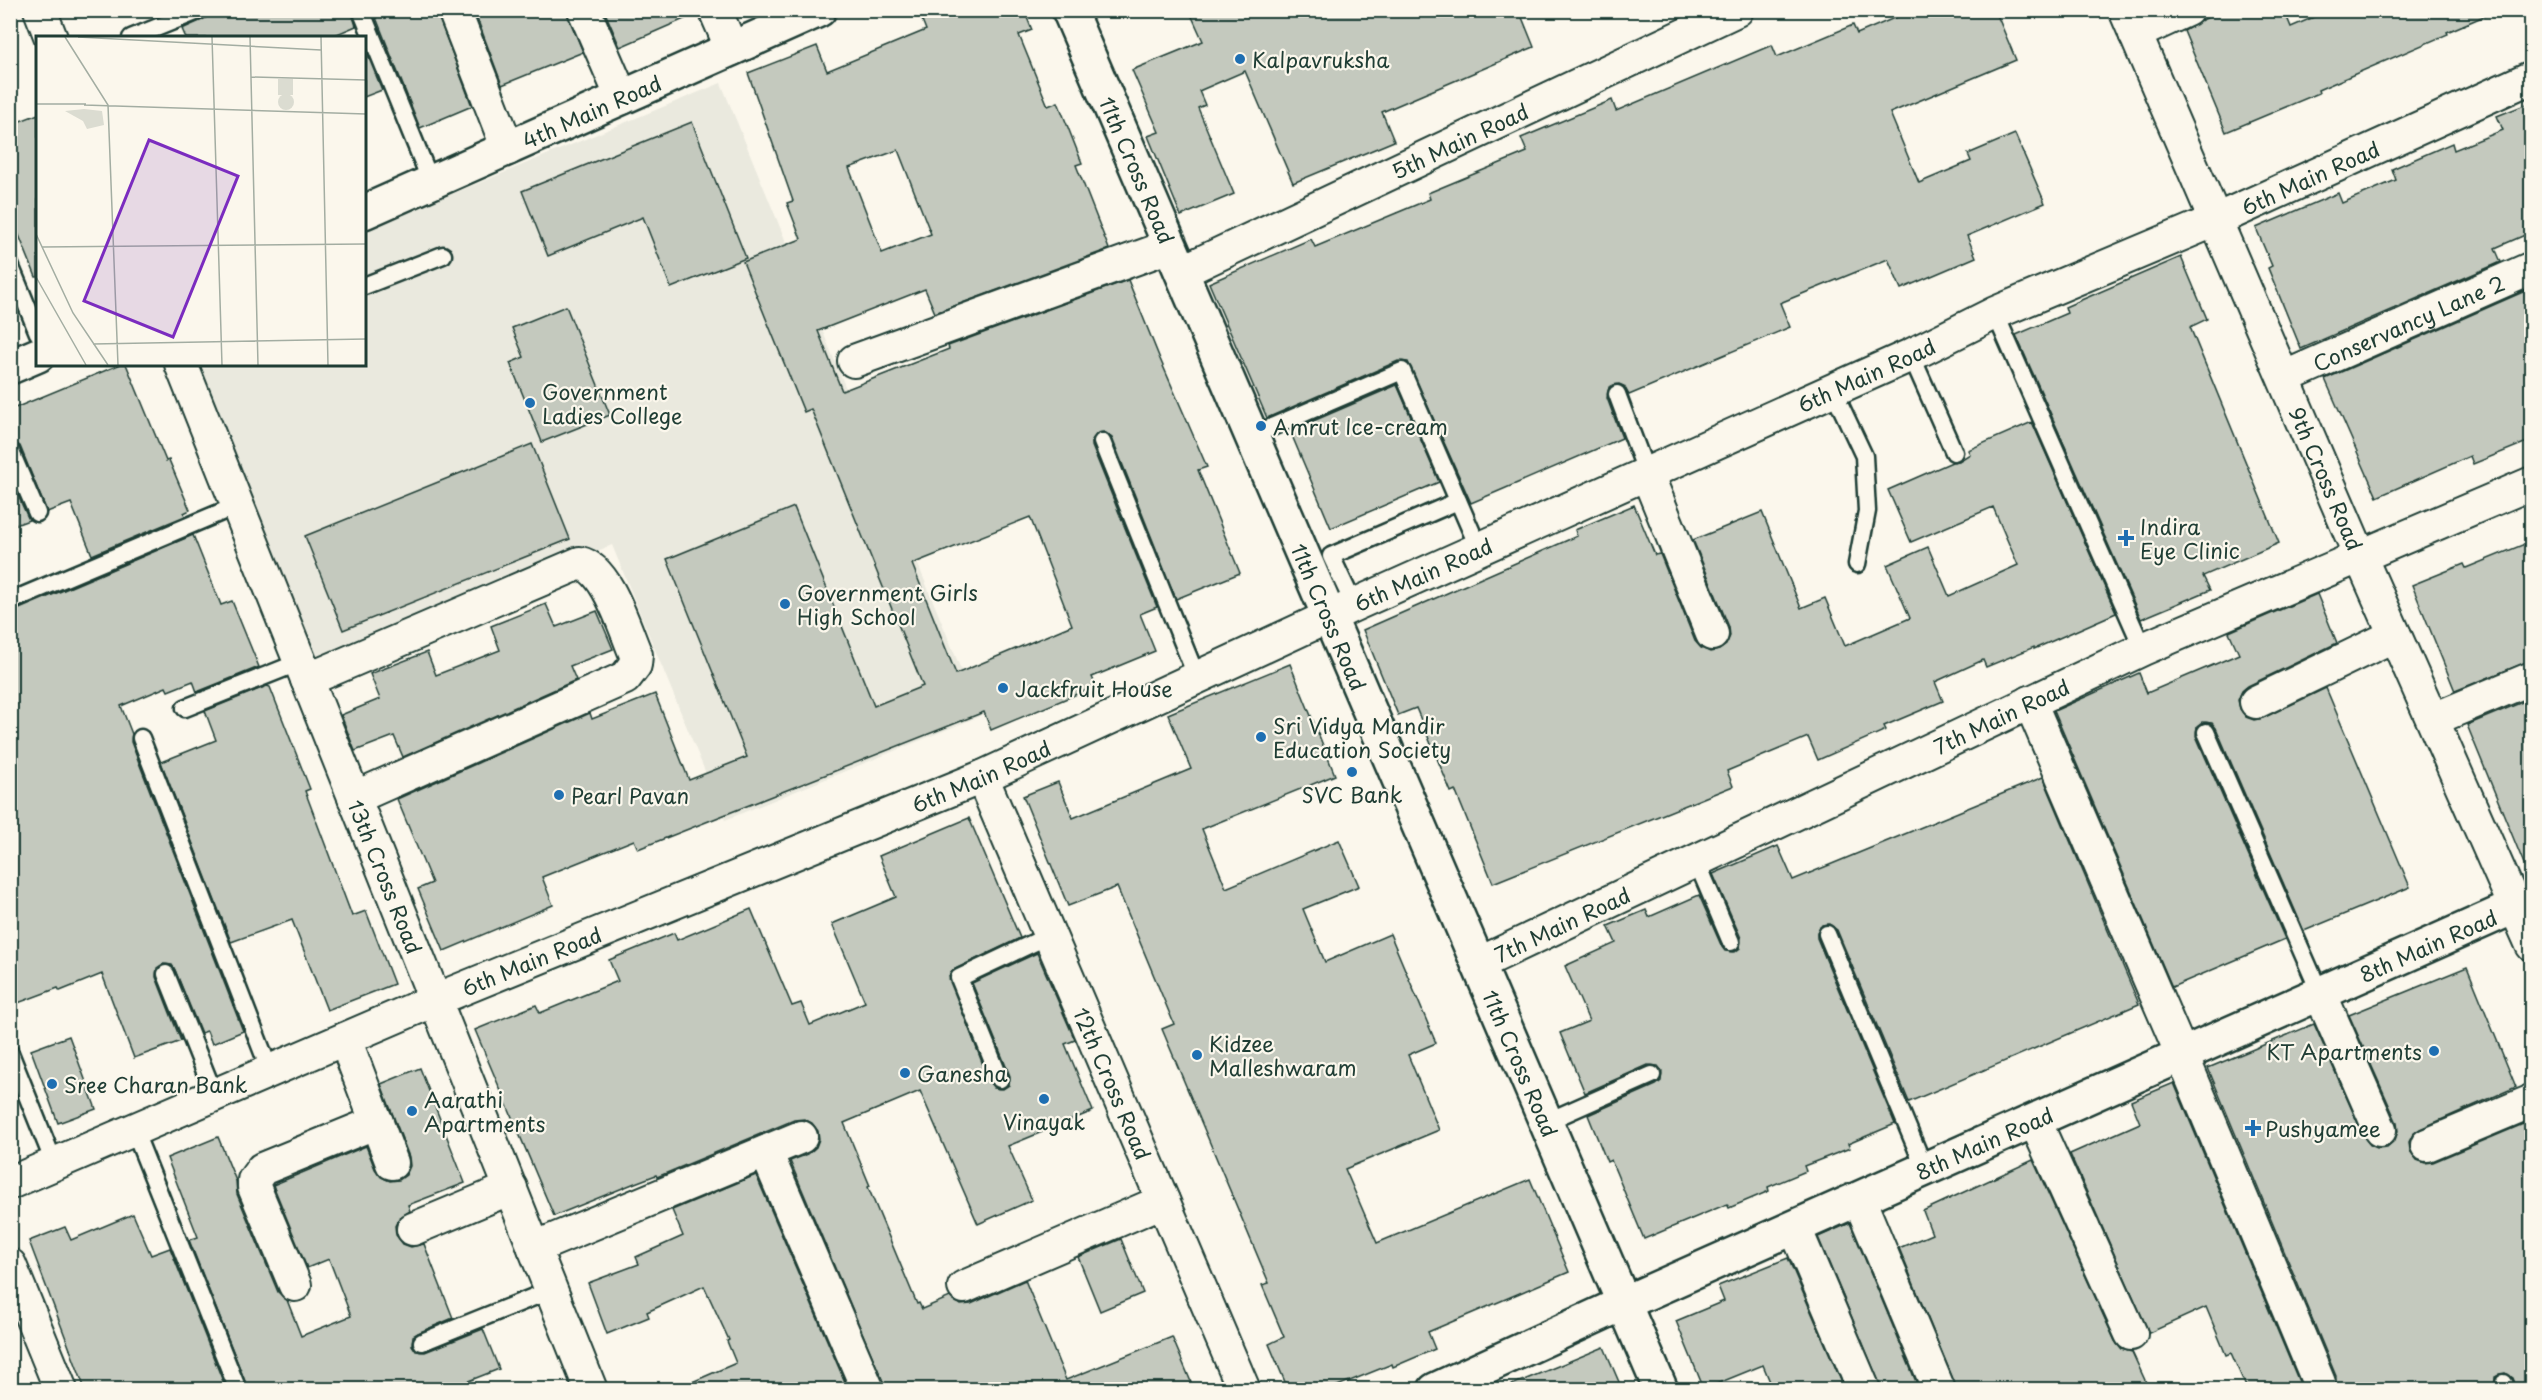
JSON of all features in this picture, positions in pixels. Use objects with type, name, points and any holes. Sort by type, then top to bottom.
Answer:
[{"type":"street","points":[[40,10],[50,36]]},
{"type":"street","points":[[453,10],[508,149]]},
{"type":"street","points":[[584,10],[622,98]]},
{"type":"street","points":[[715,10],[732,49]]},
{"type":"street","name":"4th Main Road","points":[[366,211],[819,10]]},
{"type":"street","name":"11th Cross Road","points":[[1069,10],[1251,436],[1341,611],[1478,964],[1661,1389]]},
{"type":"street","name":"5th Main Road","points":[[854,361],[1176,259],[1737,10]]},
{"type":"street","points":[[2130,22],[2187,10]]},
{"type":"street","name":"9th Cross Road","points":[[2130,22],[2285,377],[2360,556],[2433,719],[2523,903],[2532,945]]},
{"type":"street","name":"6th Main Road","points":[[10,1183],[435,1000],[982,777],[1341,611],[1911,355],[1995,313],[2216,220],[2532,77]]},
{"type":"street","name":"Conservancy Lane 2","points":[[2285,377],[2532,268]]},
{"type":"street","points":[[10,367],[36,356]]},
{"type":"street","name":"13th Cross Road","points":[[182,366],[591,1389]]},
{"type":"street","points":[[1647,474],[1712,634]]},
{"type":"street","name":"7th Main Road","points":[[1478,964],[2143,649],[2532,483]]},
{"type":"street","points":[[304,671],[580,563],[588,565],[602,577],[636,656],[635,665],[626,678],[354,798]]},
{"type":"street","points":[[2256,702],[2396,635]]},
{"type":"street","points":[[2433,719],[2532,678]]},
{"type":"street","points":[[2030,702],[2182,1055],[2319,1383]]},
{"type":"street","name":"12th Cross Road","points":[[982,777],[1244,1389]]},
{"type":"street","name":"8th Main Road","points":[[1435,1389],[2523,903]]},
{"type":"street","points":[[2320,993],[2380,1130]]},
{"type":"street","points":[[345,1039],[392,1163]]},
{"type":"street","points":[[2427,1145],[2532,1101]]},
{"type":"street","points":[[2035,1121],[2131,1334]]},
{"type":"street","points":[[295,1285],[254,1187],[257,1173],[376,1122]]},
{"type":"street","points":[[534,1248],[801,1137]]},
{"type":"street","points":[[766,1152],[868,1389]]},
{"type":"street","points":[[413,1229],[511,1188]]},
{"type":"street","points":[[1859,1199],[1939,1389]]},
{"type":"street","points":[[964,1287],[1163,1201]]},
{"type":"street","points":[[1795,1228],[1864,1389]]},
{"type":"street","points":[[10,1265],[62,1389]]},
{"type":"lane","points":[[361,10],[431,182]]},
{"type":"lane","points":[[136,36],[198,11]]},
{"type":"lane","points":[[366,285],[443,255]]},
{"type":"lane","points":[[10,265],[36,328]]},
{"type":"lane","points":[[1995,313],[2143,649]]},
{"type":"lane","points":[[1911,355],[1954,452]]},
{"type":"lane","points":[[1251,436],[1402,371],[1479,549]]},
{"type":"lane","points":[[1833,390],[1864,456],[1867,511],[1857,564]]},
{"type":"lane","points":[[1617,394],[1647,474]]},
{"type":"lane","points":[[1102,442],[1197,678]]},
{"type":"lane","points":[[10,450],[37,513]]},
{"type":"lane","points":[[1341,611],[1331,556],[1458,501]]},
{"type":"lane","points":[[13,600],[238,506]]},
{"type":"lane","points":[[185,708],[304,671]]},
{"type":"lane","points":[[2206,732],[2320,993]]},
{"type":"lane","points":[[141,738],[270,1071]]},
{"type":"lane","points":[[1696,860],[1731,942]]},
{"type":"lane","points":[[1827,934],[1925,1169]]},
{"type":"lane","points":[[999,1078],[959,978],[1050,935]]},
{"type":"lane","points":[[166,974],[214,1094]]},
{"type":"lane","points":[[10,1053],[55,1165]]},
{"type":"lane","points":[[1546,1122],[1652,1075]]},
{"type":"lane","points":[[134,1130],[238,1389]]},
{"type":"lane","points":[[422,1342],[551,1290]]},
{"type":"shaded area","name":"Government Ladies College","points":[[721,83],[980,716],[725,820],[612,545],[316,666],[192,366],[366,366],[366,230]]},
{"type":"building","points":[[208,10],[351,10],[356,26],[333,36],[185,36],[182,29],[207,17]]},
{"type":"building","points":[[373,10],[436,10],[472,106],[420,128]]},
{"type":"building","points":[[474,10],[566,10],[583,52],[502,85]]},
{"type":"building","points":[[604,10],[697,10],[698,13],[620,47]]},
{"type":"building","points":[[918,10],[1024,10],[1032,30],[1019,35],[1048,106],[1058,102],[1082,163],[1076,165],[1109,249],[935,313],[925,289],[818,331],[842,391],[949,349],[948,346],[1128,280],[1207,467],[1198,470],[1240,573],[1176,599],[1112,438],[1104,432],[1098,433],[1092,440],[1092,446],[1157,607],[1140,614],[1155,651],[1092,677],[1096,686],[991,730],[984,712],[638,849],[634,840],[542,877],[553,905],[444,951],[418,889],[432,883],[397,799],[590,713],[592,719],[655,694],[689,780],[747,757],[667,559],[794,507],[874,706],[923,686],[811,409],[804,412],[743,262],[801,239],[787,203],[793,201],[748,73],[817,46],[827,71],[926,30]],"holes":[[[898,150],[931,234],[882,253],[849,168]],[[1030,517],[1072,625],[956,674],[912,564]]]},
{"type":"building","points":[[1189,10],[1519,10],[1534,47],[1382,112],[1394,141],[1293,183],[1245,71],[1199,91],[1205,105],[1198,108],[1234,194],[1181,216],[1148,136],[1159,132],[1132,70],[1203,41]]},
{"type":"building","points":[[1913,10],[1995,10],[2016,60],[1890,113],[1919,183],[1971,161],[1968,154],[2015,134],[2045,203],[1967,236],[1976,257],[1901,289],[1888,259],[1780,303],[1790,327],[1629,395],[1624,386],[1619,384],[1609,387],[1607,398],[1622,438],[1471,503],[1408,362],[1398,361],[1267,418],[1209,283],[1311,239],[1315,247],[1430,199],[1428,193],[1527,152],[1521,138],[1612,100],[1616,111],[1772,45],[1777,57],[1853,25],[1857,34]]},
{"type":"building","points":[[2224,10],[2284,10],[2291,27],[2330,10],[2496,11],[2318,90],[2319,93],[2226,132],[2184,31]]},
{"type":"building","points":[[366,51],[382,90],[366,96]]},
{"type":"building","points":[[2532,102],[2532,232],[2495,248],[2501,262],[2301,349],[2268,268],[2272,266],[2256,228],[2338,193],[2342,203],[2396,180],[2392,169],[2452,143],[2454,150],[2503,130],[2497,116]]},
{"type":"building","points":[[36,115],[36,277],[10,213],[10,125]]},
{"type":"building","points":[[692,122],[746,258],[671,288],[643,217],[548,256],[522,191]]},
{"type":"building","points":[[2181,257],[2207,319],[2190,327],[2279,543],[2203,576],[2210,590],[2141,619],[2016,335],[2067,313],[2065,307]]},
{"type":"building","points":[[2532,288],[2532,440],[2473,464],[2470,456],[2377,497],[2325,379]]},
{"type":"building","points":[[566,306],[610,415],[542,442],[510,363],[524,357],[512,328]]},
{"type":"building","points":[[116,366],[127,366],[166,461],[169,460],[190,510],[184,513],[185,516],[92,555],[71,503],[47,512],[20,446],[10,440],[10,410]]},
{"type":"building","points":[[1397,385],[1439,482],[1331,528],[1290,431]]},
{"type":"building","points":[[2032,422],[2116,613],[2034,649],[2034,647],[1986,667],[1983,660],[1935,682],[1943,701],[1884,726],[1886,730],[1818,760],[1808,737],[1727,771],[1733,786],[1493,883],[1455,790],[1451,792],[1416,708],[1398,715],[1363,630],[1577,536],[1575,530],[1634,505],[1655,555],[1660,554],[1695,641],[1701,648],[1710,652],[1719,650],[1726,645],[1730,636],[1729,627],[1693,540],[1762,512],[1801,608],[1825,598],[1845,646],[1910,618],[1887,565],[1928,547],[1949,596],[2018,565],[1993,507],[1911,542],[1888,490],[1959,461],[1970,454],[1968,450]]},
{"type":"building","points":[[532,444],[570,539],[343,630],[305,536]]},
{"type":"building","points":[[10,478],[29,520],[10,527]]},
{"type":"building","points":[[193,535],[221,605],[232,601],[259,667],[197,692],[193,681],[168,691],[166,687],[121,706],[132,734],[131,742],[243,1031],[212,1044],[207,1031],[201,1033],[172,965],[163,964],[157,968],[156,977],[181,1041],[134,1058],[102,974],[60,991],[58,988],[10,1006],[10,610],[17,610]]},
{"type":"building","points":[[2532,541],[2532,660],[2455,691],[2412,585],[2464,564],[2466,568]]},
{"type":"building","points":[[2317,594],[2337,643],[2248,686],[2242,691],[2238,700],[2240,709],[2246,717],[2254,720],[2263,718],[2326,688],[2410,887],[2304,931],[2216,728],[2212,723],[2202,722],[2197,726],[2196,736],[2285,939],[2172,987],[2054,711],[2139,673],[2147,693],[2239,654],[2229,632]]},
{"type":"building","points":[[546,604],[556,627],[597,611],[613,649],[570,666],[576,680],[403,757],[394,736],[355,751],[341,715],[380,699],[370,674],[427,652],[436,675],[500,650],[491,626]]},
{"type":"building","points":[[1290,664],[1335,775],[1202,829],[1226,888],[1339,840],[1359,886],[1303,909],[1325,962],[1390,934],[1436,1043],[1408,1055],[1439,1130],[1345,1169],[1377,1243],[1530,1179],[1569,1272],[1428,1332],[1435,1349],[1393,1367],[1392,1364],[1330,1389],[1288,1389],[1269,1344],[1284,1337],[1262,1285],[1269,1283],[1162,1029],[1174,1024],[1117,887],[1068,906],[1023,796],[1058,782],[1073,818],[1191,769],[1168,714]]},
{"type":"building","points":[[267,686],[270,687],[310,789],[305,791],[352,916],[366,911],[394,984],[327,1010],[292,920],[231,942],[161,762],[216,740],[205,711]]},
{"type":"building","points":[[2532,698],[2532,880],[2531,881],[2467,725]]},
{"type":"building","points":[[2043,777],[2139,1004],[1909,1102],[1837,930],[1829,924],[1822,925],[1817,932],[1817,938],[1895,1124],[1848,1144],[1850,1148],[1804,1166],[1806,1171],[1768,1187],[1769,1191],[1729,1208],[1727,1204],[1644,1239],[1611,1160],[1607,1162],[1588,1115],[1656,1085],[1661,1081],[1662,1071],[1658,1066],[1648,1065],[1585,1093],[1560,1033],[1589,1021],[1565,966],[1616,943],[1608,926],[1646,910],[1649,917],[1699,895],[1722,947],[1725,951],[1735,952],[1740,948],[1741,938],[1713,874],[1778,846],[1793,880]]},
{"type":"building","points":[[969,818],[1020,938],[955,969],[949,976],[990,1083],[994,1088],[1003,1089],[1009,1085],[1010,1076],[972,983],[1037,953],[1075,1040],[1065,1044],[1093,1111],[1008,1146],[1032,1200],[978,1224],[920,1091],[844,1123],[870,1186],[868,1187],[917,1304],[919,1303],[922,1309],[950,1297],[961,1305],[971,1304],[1025,1280],[1066,1380],[1172,1337],[1194,1389],[886,1389],[790,1161],[808,1154],[816,1147],[819,1139],[818,1131],[812,1123],[804,1119],[794,1120],[657,1177],[656,1175],[554,1216],[475,1030],[536,1005],[540,1013],[618,981],[609,960],[674,933],[677,940],[751,909],[792,1006],[801,1003],[810,1025],[865,1002],[832,924],[896,897],[879,856]]},
{"type":"building","points":[[2467,967],[2516,1087],[2420,1129],[2413,1134],[2409,1142],[2410,1151],[2417,1160],[2425,1163],[2433,1162],[2528,1122],[2532,1130],[2532,1389],[2517,1389],[2513,1378],[2505,1373],[2495,1377],[2495,1389],[2335,1389],[2336,1376],[2208,1068],[2314,1024],[2364,1137],[2370,1145],[2377,1148],[2387,1147],[2395,1140],[2398,1131],[2397,1123],[2349,1015]]},
{"type":"building","points":[[69,1036],[96,1109],[58,1123],[31,1050]]},
{"type":"building","points":[[420,1068],[465,1183],[408,1205],[410,1211],[399,1218],[395,1226],[396,1235],[403,1244],[411,1247],[424,1244],[453,1318],[413,1336],[412,1345],[416,1351],[425,1352],[483,1329],[499,1369],[448,1389],[248,1389],[189,1240],[198,1237],[167,1158],[218,1137],[236,1181],[237,1194],[278,1292],[287,1300],[301,1336],[351,1316],[329,1259],[307,1268],[273,1185],[366,1146],[375,1169],[381,1177],[390,1181],[399,1180],[406,1175],[410,1166],[409,1157],[381,1084]]},
{"type":"building","points":[[2174,1083],[2302,1389],[2247,1389],[2231,1353],[2226,1355],[2206,1307],[2149,1333],[2070,1154],[2140,1123],[2131,1101]]},
{"type":"building","points":[[2033,1160],[2115,1341],[2121,1349],[2132,1352],[2149,1389],[1957,1389],[1899,1248],[1932,1234],[1923,1211]]},
{"type":"building","points":[[756,1175],[848,1389],[676,1389],[736,1363],[727,1341],[729,1340],[704,1286],[647,1312],[649,1317],[607,1334],[588,1283],[639,1264],[636,1257],[683,1236],[672,1210]]},
{"type":"building","points":[[133,1214],[151,1255],[170,1248],[226,1389],[85,1389],[29,1241],[65,1227],[71,1240]]},
{"type":"building","points":[[1850,1223],[1919,1389],[1882,1389],[1818,1237]]},
{"type":"building","points":[[1121,1239],[1143,1293],[1100,1311],[1078,1257]]},
{"type":"building","points":[[1788,1258],[1842,1383],[1827,1389],[1773,1389],[1763,1365],[1704,1389],[1676,1321],[1724,1301],[1718,1286]]},
{"type":"building","points":[[1604,1347],[1622,1389],[1502,1389]]},
{"type":"place","name":"Kalpavruksha","points":[[1240,59]]},
{"type":"place","name":"Government Ladies College","points":[[530,403]]},
{"type":"place","name":"Amrut Ice-cream","points":[[1261,426]]},
{"type":"place","name":"Indira Eye Clinic","points":[[2126,538]]},
{"type":"place","name":"Government Girls High School","points":[[785,604]]},
{"type":"place","name":"Jackfruit House","points":[[1003,688]]},
{"type":"place","name":"Sri Vidya Mandir Education Society","points":[[1261,737]]},
{"type":"place","name":"SVC Bank","points":[[1352,772]]},
{"type":"place","name":"Pearl Pavan","points":[[559,795]]},
{"type":"place","name":"KT Apartments","points":[[2434,1051]]},
{"type":"place","name":"Kidzee Malleshwaram","points":[[1197,1055]]},
{"type":"place","name":"Ganesha","points":[[905,1073]]},
{"type":"place","name":"Sree Charan Bank","points":[[52,1084]]},
{"type":"place","name":"Vinayak","points":[[1044,1099]]},
{"type":"place","name":"Aarathi Apartments","points":[[412,1111]]},
{"type":"place","name":"Pushyamee","points":[[2253,1128]]}]
